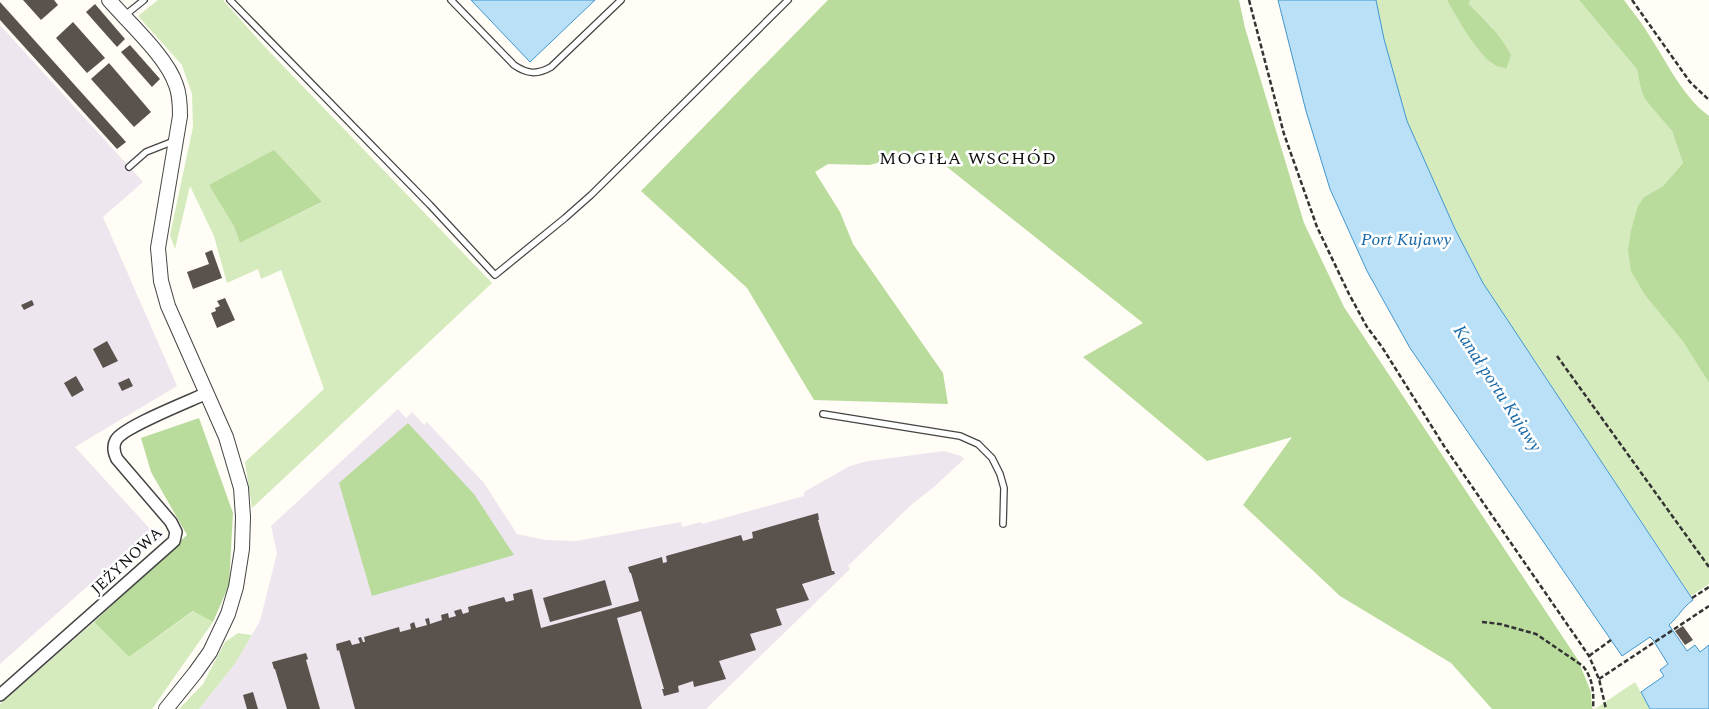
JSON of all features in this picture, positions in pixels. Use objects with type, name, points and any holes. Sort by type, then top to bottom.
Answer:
[{"type":"street","points":[[109,0],[162,59],[172,75],[179,95],[180,106],[176,140],[158,248],[161,281],[168,306],[226,437],[241,488],[243,517],[242,549],[236,587],[222,628],[210,652],[196,673],[166,709]]},
{"type":"street","name":"JEŻYNOWA","points":[[0,695],[174,541],[176,532],[171,522],[117,459],[114,452],[114,442],[122,433],[134,426],[207,393]]},
{"type":"lane","points":[[124,17],[144,0]]},
{"type":"lane","points":[[230,0],[430,205],[495,275],[591,195],[788,0]]},
{"type":"lane","points":[[451,0],[514,65],[522,71],[537,73],[551,67],[621,0]]},
{"type":"lane","points":[[129,167],[146,152],[176,140]]},
{"type":"lane","points":[[823,414],[960,436],[978,444],[992,458],[1000,474],[1004,488],[1003,524]]},
{"type":"path","points":[[1249,0],[1284,134],[1314,220],[1349,294],[1367,327],[1382,347],[1444,446],[1589,656],[1599,679],[1607,709]]},
{"type":"path","points":[[1632,0],[1690,82],[1709,100]]},
{"type":"path","points":[[1557,356],[1709,567]]},
{"type":"path","points":[[1692,598],[1709,587]]},
{"type":"path","points":[[1599,679],[1709,606]]},
{"type":"path","points":[[1482,622],[1500,624],[1536,634],[1583,666],[1593,686],[1593,709]]},
{"type":"path","points":[[1589,656],[1611,640]]},
{"type":"path","points":[[1588,673],[1596,671]]},
{"type":"shaded area","points":[[0,25],[143,182],[103,217],[177,386],[75,447],[151,530],[0,664]]},
{"type":"shaded area","points":[[398,409],[406,418],[412,412],[424,425],[427,422],[484,483],[517,534],[546,540],[576,541],[681,522],[682,527],[701,522],[702,524],[804,496],[804,492],[850,466],[868,461],[944,451],[961,456],[964,459],[933,488],[912,504],[848,566],[850,569],[706,709],[199,709],[234,665],[260,621],[277,553],[271,526]]},
{"type":"green space","points":[[158,0],[223,0],[265,47],[492,283],[252,508],[245,462],[324,389],[281,270],[261,279],[258,269],[227,283],[214,236],[190,186],[175,249],[170,235],[193,127],[192,94],[182,65],[138,16]],"holes":[[[321,203],[240,243],[234,226]]]},
{"type":"green space","points":[[828,0],[1239,0],[1245,28],[1304,223],[1344,307],[1578,660],[1591,692],[1592,709],[1492,709],[1451,663],[1340,596],[1243,505],[1292,437],[1207,461],[1083,357],[1143,323],[927,151],[869,165],[828,164],[815,172],[840,212],[853,244],[943,373],[948,404],[814,400],[747,288],[641,191]]},
{"type":"green space","points":[[1376,0],[1447,0],[1468,34],[1493,65],[1492,27],[1469,4],[1470,0],[1579,0],[1638,69],[1641,89],[1672,131],[1683,163],[1663,186],[1644,197],[1631,230],[1682,340],[1709,383],[1709,584],[1691,596],[1483,283],[1455,229],[1407,121],[1384,39]]},
{"type":"green space","points":[[1447,0],[1470,0],[1469,4],[1507,47],[1511,55],[1506,69],[1495,65],[1482,54],[1468,36]]},
{"type":"green space","points":[[1579,0],[1624,0],[1683,89],[1699,108],[1709,116],[1709,383],[1682,340],[1645,295],[1631,271],[1628,250],[1631,230],[1638,206],[1644,197],[1663,186],[1683,163],[1672,131],[1645,99],[1637,69]]},
{"type":"green space","points":[[274,150],[322,202],[240,243],[234,226],[209,185]]},
{"type":"green space","points":[[199,418],[233,513],[229,585],[213,622],[193,611],[129,657],[94,622],[187,535],[151,472],[141,438]]},
{"type":"green space","points":[[408,423],[474,494],[514,555],[372,596],[339,483]]},
{"type":"green space","points":[[194,611],[213,622],[152,709],[0,709],[0,704],[94,622],[129,657]]},
{"type":"green space","points":[[238,633],[252,635],[234,665],[199,709],[179,709],[203,684],[225,642]]},
{"type":"green space","points":[[1635,682],[1650,709],[1595,709]]},
{"type":"water","points":[[471,0],[595,0],[530,62]]},
{"type":"water","name":"Port Kujawy","points":[[1278,0],[1376,0],[1384,39],[1407,121],[1455,229],[1483,283],[1693,600],[1669,625],[1687,651],[1695,645],[1700,652],[1709,645],[1709,709],[1650,709],[1641,692],[1664,676],[1660,670],[1668,664],[1653,640],[1650,637],[1622,656],[1410,348],[1367,271],[1330,189],[1306,111]]},
{"type":"building","points":[[23,0],[54,0],[58,5],[41,20]]},
{"type":"building","points":[[0,2],[126,142],[117,149],[0,20]]},
{"type":"building","points":[[95,4],[125,39],[117,47],[86,12]]},
{"type":"building","points":[[73,22],[105,58],[87,73],[56,38]]},
{"type":"building","points":[[130,45],[160,79],[152,87],[121,52]]},
{"type":"building","points":[[109,63],[151,112],[134,127],[91,79]]},
{"type":"building","points":[[212,250],[222,278],[193,289],[187,272],[209,264],[205,253]]},
{"type":"building","points":[[225,298],[235,320],[217,328],[211,313],[220,306],[217,301]]},
{"type":"building","points":[[32,300],[34,305],[24,310],[21,305]]},
{"type":"building","points":[[107,341],[118,361],[103,368],[93,349]]},
{"type":"building","points":[[76,376],[84,390],[72,397],[64,383]]},
{"type":"building","points":[[129,378],[133,386],[122,391],[118,383]]},
{"type":"building","points":[[818,513],[818,520],[832,571],[835,574],[802,584],[809,600],[776,609],[782,625],[750,634],[756,650],[719,661],[726,679],[694,687],[693,681],[678,686],[679,692],[664,696],[662,689],[664,689],[641,611],[617,618],[642,709],[355,709],[336,644],[350,640],[352,645],[360,643],[358,638],[361,637],[363,642],[365,642],[364,637],[399,627],[400,632],[411,629],[410,624],[414,622],[416,628],[427,625],[425,619],[429,618],[430,624],[442,620],[441,615],[448,613],[449,618],[456,616],[454,611],[461,609],[463,614],[469,612],[468,607],[504,597],[506,602],[514,600],[513,594],[532,589],[541,628],[639,601],[628,567],[662,557],[663,563],[667,562],[666,556],[741,535],[743,541],[753,538],[752,532]]},
{"type":"building","points":[[605,580],[612,605],[550,622],[543,598]]},
{"type":"building","points":[[1683,626],[1693,640],[1685,645],[1675,631]]},
{"type":"building","points":[[306,653],[308,659],[306,660],[320,709],[287,709],[272,662]]},
{"type":"building","points":[[253,692],[258,709],[247,709],[243,695]]},
{"type":"district","name":"MOGIŁA WSCHÓD","points":[[968,158]]},
{"type":"water label","name":"Kanał portu Kujawy","points":[[1498,388]]}]
